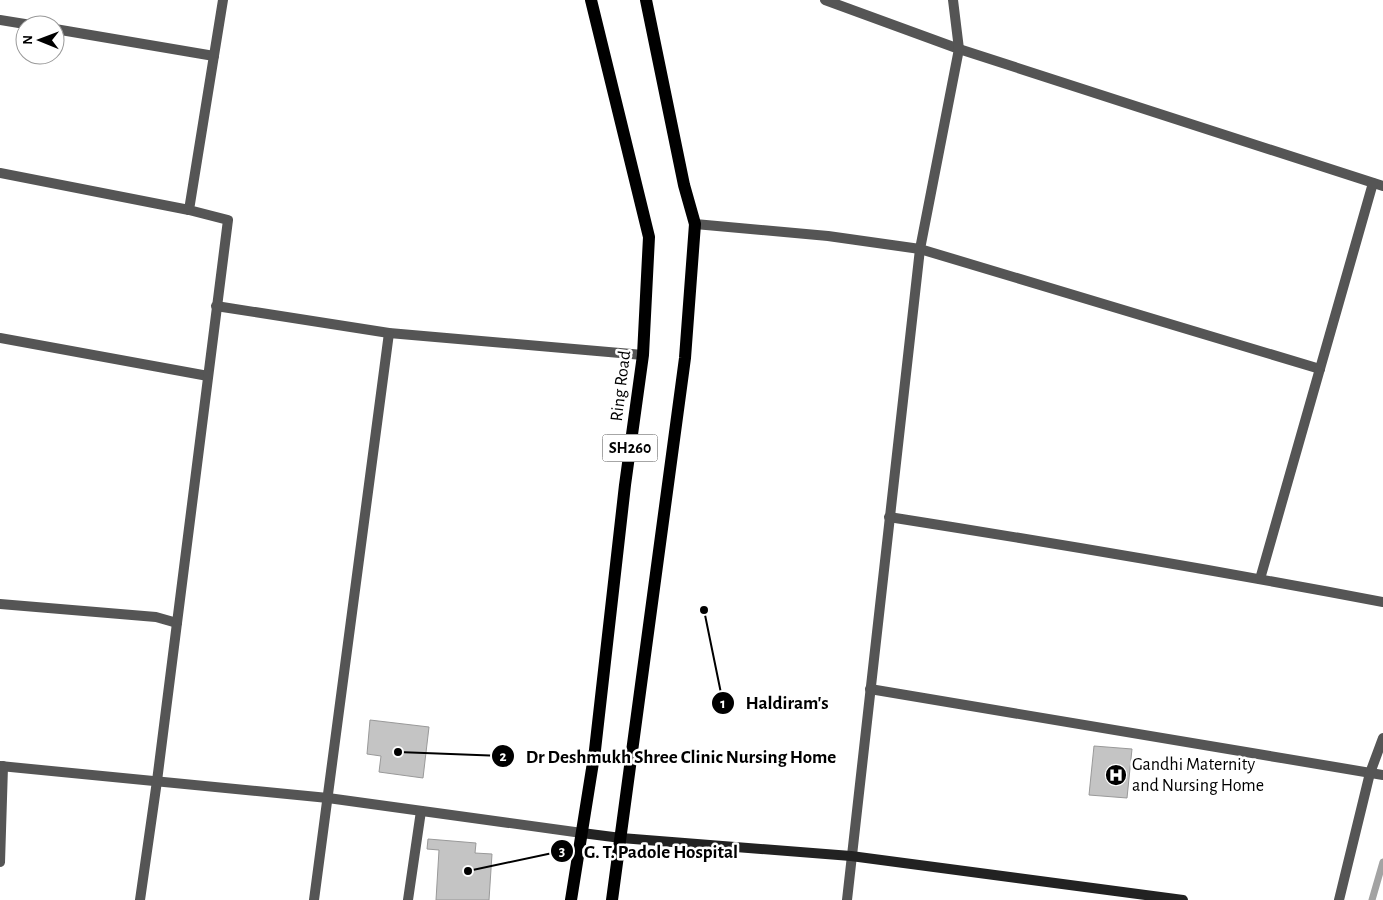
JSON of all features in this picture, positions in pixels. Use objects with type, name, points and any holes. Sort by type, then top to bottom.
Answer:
[{"type":"main road","name":"Ring Road","points":[[571,900],[595,750],[625,485],[643,355],[649,237],[591,0]]},
{"type":"main road","name":"SH260","points":[[612,900],[685,358],[695,224],[684,185],[646,0]]},
{"type":"street","points":[[189,210],[223,0]]},
{"type":"street","points":[[825,0],[959,49],[1378,184],[1320,369],[1260,579]]},
{"type":"street","points":[[847,900],[920,249],[959,49],[953,0]]},
{"type":"street","points":[[0,20],[15,22]]},
{"type":"street","points":[[65,31],[214,56]]},
{"type":"street","points":[[0,173],[189,210],[228,220],[157,781],[140,900]]},
{"type":"street","points":[[695,224],[828,236],[920,249],[1320,369]]},
{"type":"street","points":[[216,306],[388,333],[643,355]]},
{"type":"street","points":[[314,900],[388,333]]},
{"type":"street","points":[[0,338],[208,376]]},
{"type":"street","points":[[889,517],[1029,539],[1383,602]]},
{"type":"street","points":[[0,604],[156,617],[177,623]]},
{"type":"street","points":[[870,689],[1383,776]]},
{"type":"street","points":[[1339,900],[1370,773],[1383,738]]},
{"type":"street","points":[[0,862],[1,766],[328,798],[621,838],[851,856],[1183,900]]},
{"type":"street","points":[[408,900],[421,811]]},
{"type":"building","points":[[370,720],[429,727],[423,778],[379,772],[381,756],[367,754]]},
{"type":"building","points":[[1094,746],[1132,749],[1127,798],[1089,795]]},
{"type":"building","points":[[428,839],[476,843],[475,853],[492,854],[489,900],[436,900],[439,850],[427,849]]},
{"type":"waterway","points":[[1372,900],[1383,862]]},
{"type":"place","name":"Haldiram's","points":[[704,610]]},
{"type":"place","name":"Dr Deshmukh Shree Clinic Nursing Home","points":[[398,752]]},
{"type":"place","name":"Gandhi Maternity and Nursing Home","points":[[1116,775]]},
{"type":"place","name":"G. T. Padole Hospital","points":[[468,871]]}]
